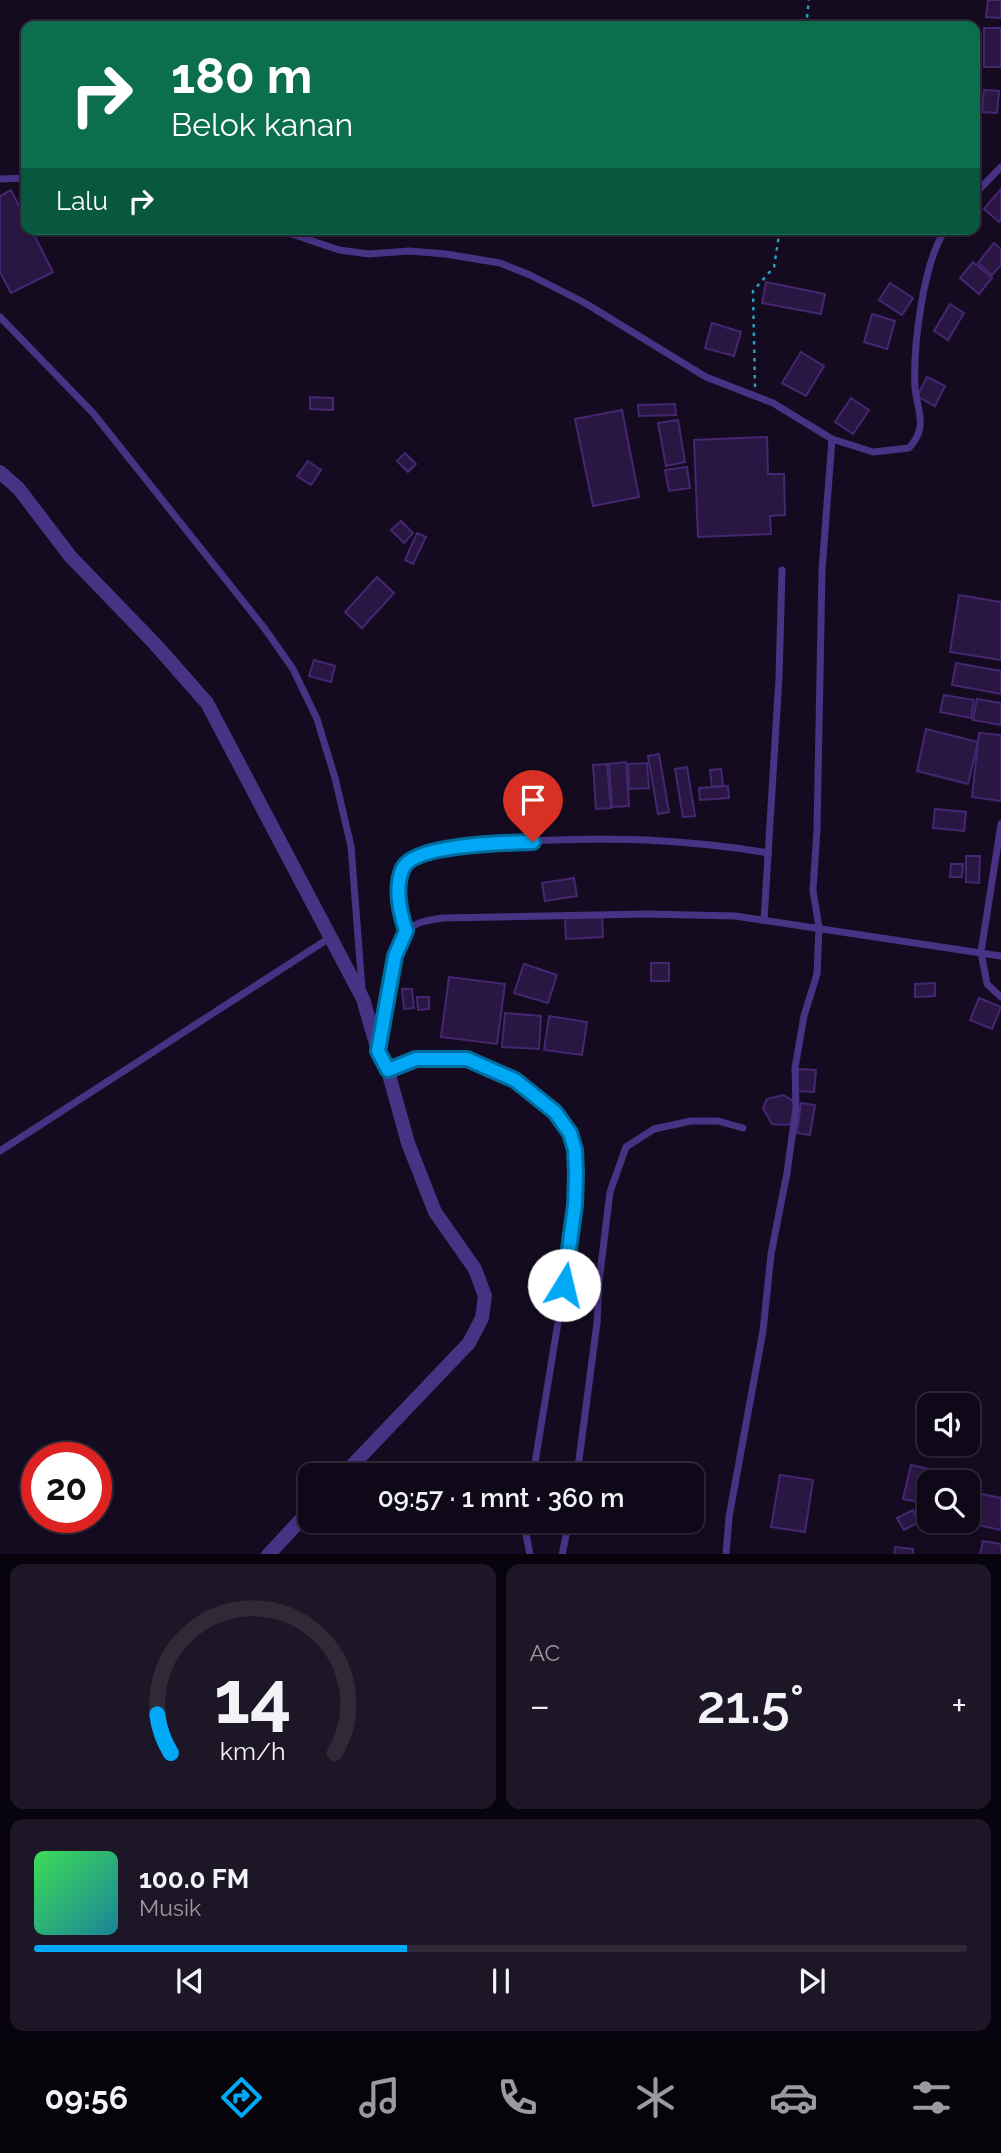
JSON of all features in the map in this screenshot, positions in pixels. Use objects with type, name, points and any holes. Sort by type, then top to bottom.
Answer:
[{"type":"street","points":[[0,472],[19,489],[70,556],[155,644],[207,703],[363,999],[378,1051],[388,1070],[408,1143],[435,1212],[475,1269],[485,1296],[482,1318],[468,1343],[354,1463]]},
{"type":"street","points":[[269,1554],[298,1523]]},
{"type":"lane","points":[[980,189],[1001,167]]},
{"type":"lane","points":[[0,178],[21,178]]},
{"type":"lane","points":[[295,235],[339,250],[369,254],[409,251],[446,254],[499,263],[530,275],[585,303],[706,377],[773,403],[832,439],[873,452],[909,448],[918,439],[921,414],[915,388],[920,316],[931,259],[943,235]]},
{"type":"lane","points":[[0,317],[93,413],[265,629],[293,669],[317,719],[335,778],[351,846],[363,999]]},
{"type":"lane","points":[[726,1554],[729,1517],[763,1331],[771,1254],[794,1121],[795,1068],[804,1016],[817,974],[819,928],[813,890],[817,830],[822,570],[832,439]]},
{"type":"lane","points":[[764,920],[778,692],[782,570]]},
{"type":"lane","points":[[1001,824],[981,952],[987,984],[1001,997]]},
{"type":"lane","points":[[406,931],[402,916],[400,880],[404,866],[412,858],[427,852],[492,844],[608,839],[647,840],[768,853]]},
{"type":"lane","points":[[378,1051],[395,956],[406,931],[420,922],[443,918],[646,914],[734,916],[1001,956]]},
{"type":"lane","points":[[0,1151],[331,936]]},
{"type":"lane","points":[[388,1070],[416,1059],[467,1059],[515,1080],[555,1112],[570,1133],[575,1150],[575,1205],[535,1463]]},
{"type":"lane","points":[[579,1463],[597,1323],[598,1282],[610,1192],[626,1147],[654,1129],[691,1121],[718,1121],[743,1128]]},
{"type":"lane","points":[[526,1533],[530,1554]]},
{"type":"lane","points":[[562,1554],[567,1533]]},
{"type":"path","points":[[807,21],[809,0]]},
{"type":"path","points":[[755,397],[753,291],[774,267],[779,235]]},
{"type":"building","points":[[988,0],[1001,0],[1001,18],[986,17]]},
{"type":"building","points":[[984,28],[1001,28],[1001,67],[984,67]]},
{"type":"building","points":[[984,90],[999,91],[997,113],[982,112]]},
{"type":"building","points":[[1001,189],[1001,220],[999,222],[984,209]]},
{"type":"building","points":[[11,190],[21,210],[21,235],[34,235],[53,272],[11,293],[0,272],[0,196]]},
{"type":"building","points":[[994,243],[1001,249],[1001,265],[992,275],[978,263]]},
{"type":"building","points":[[973,262],[992,278],[979,294],[960,278]]},
{"type":"building","points":[[766,282],[825,294],[821,314],[762,303]]},
{"type":"building","points":[[890,283],[913,298],[902,315],[879,300]]},
{"type":"building","points":[[950,304],[964,313],[948,340],[934,331]]},
{"type":"building","points":[[872,314],[895,321],[887,349],[864,342]]},
{"type":"building","points":[[712,323],[741,332],[734,356],[705,348]]},
{"type":"building","points":[[801,352],[824,366],[806,396],[782,383]]},
{"type":"building","points":[[927,377],[945,386],[935,406],[917,396]]},
{"type":"building","points":[[310,397],[333,398],[333,410],[310,409]]},
{"type":"building","points":[[851,398],[869,410],[853,434],[835,422]]},
{"type":"building","points":[[675,404],[676,415],[639,416],[638,405]]},
{"type":"building","points":[[622,410],[639,497],[593,506],[575,419]]},
{"type":"building","points":[[678,420],[685,462],[666,466],[658,423]]},
{"type":"building","points":[[767,437],[768,474],[784,474],[785,515],[770,516],[771,534],[698,537],[694,440]]},
{"type":"building","points":[[405,453],[416,464],[408,472],[397,461]]},
{"type":"building","points":[[308,461],[321,470],[311,485],[297,476]]},
{"type":"building","points":[[687,467],[690,488],[669,491],[665,470]]},
{"type":"building","points":[[401,521],[413,533],[404,543],[391,530]]},
{"type":"building","points":[[417,533],[426,537],[413,564],[405,560]]},
{"type":"building","points":[[377,577],[394,593],[362,628],[345,612]]},
{"type":"building","points":[[959,595],[1001,602],[1001,660],[950,652]]},
{"type":"building","points":[[314,660],[335,666],[331,682],[309,676]]},
{"type":"building","points":[[956,663],[1001,671],[1001,694],[952,685]]},
{"type":"building","points":[[944,695],[974,700],[971,718],[940,712]]},
{"type":"building","points":[[977,699],[1001,703],[1001,725],[973,720]]},
{"type":"building","points":[[926,729],[978,742],[968,784],[917,771]]},
{"type":"building","points":[[979,733],[1001,735],[1001,801],[972,797]]},
{"type":"building","points":[[659,754],[669,812],[658,814],[648,756]]},
{"type":"building","points":[[626,762],[629,806],[612,807],[609,764]]},
{"type":"building","points":[[647,763],[649,788],[629,789],[628,764]]},
{"type":"building","points":[[607,764],[611,808],[596,809],[593,765]]},
{"type":"building","points":[[687,767],[695,816],[683,817],[675,769]]},
{"type":"building","points":[[721,769],[723,786],[712,787],[710,770]]},
{"type":"building","points":[[728,786],[729,798],[700,800],[699,788]]},
{"type":"building","points":[[935,809],[966,812],[964,831],[933,828]]},
{"type":"building","points":[[966,856],[980,856],[979,883],[966,882]]},
{"type":"building","points":[[951,864],[963,864],[962,877],[950,877]]},
{"type":"building","points":[[574,878],[577,896],[545,901],[542,883]]},
{"type":"building","points":[[602,917],[603,937],[566,939],[565,918]]},
{"type":"building","points":[[651,963],[669,963],[669,981],[651,981]]},
{"type":"building","points":[[524,964],[557,975],[548,1003],[514,993]]},
{"type":"building","points":[[449,977],[505,984],[497,1044],[441,1037]]},
{"type":"building","points":[[935,983],[935,996],[915,997],[915,984]]},
{"type":"building","points":[[402,989],[412,989],[414,1008],[404,1009]]},
{"type":"building","points":[[417,997],[429,997],[429,1009],[418,1010]]},
{"type":"building","points":[[979,998],[1001,1007],[992,1029],[970,1020]]},
{"type":"building","points":[[505,1013],[541,1016],[539,1049],[502,1047]]},
{"type":"building","points":[[549,1016],[587,1022],[582,1055],[544,1050]]},
{"type":"building","points":[[798,1069],[816,1070],[814,1092],[796,1091]]},
{"type":"building","points":[[783,1095],[792,1100],[796,1109],[794,1120],[788,1125],[772,1124],[763,1108],[767,1099]]},
{"type":"building","points":[[801,1103],[815,1105],[810,1135],[797,1133]]},
{"type":"building","points":[[911,1465],[933,1470],[917,1470],[917,1502],[903,1499]]},
{"type":"building","points":[[780,1475],[813,1480],[805,1532],[771,1527]]},
{"type":"building","points":[[980,1494],[1001,1498],[1001,1530],[980,1526]]},
{"type":"building","points":[[913,1510],[917,1523],[904,1530],[897,1518]]},
{"type":"building","points":[[983,1541],[1001,1544],[1001,1554],[980,1554]]},
{"type":"building","points":[[895,1547],[913,1549],[913,1554],[894,1554]]},
{"type":"route","points":[[533,842],[427,852],[412,858],[404,866],[399,898],[406,931],[395,956],[378,1051],[388,1070],[416,1059],[467,1059],[515,1080],[555,1112],[570,1133],[575,1150],[575,1205],[564,1285]]}]
